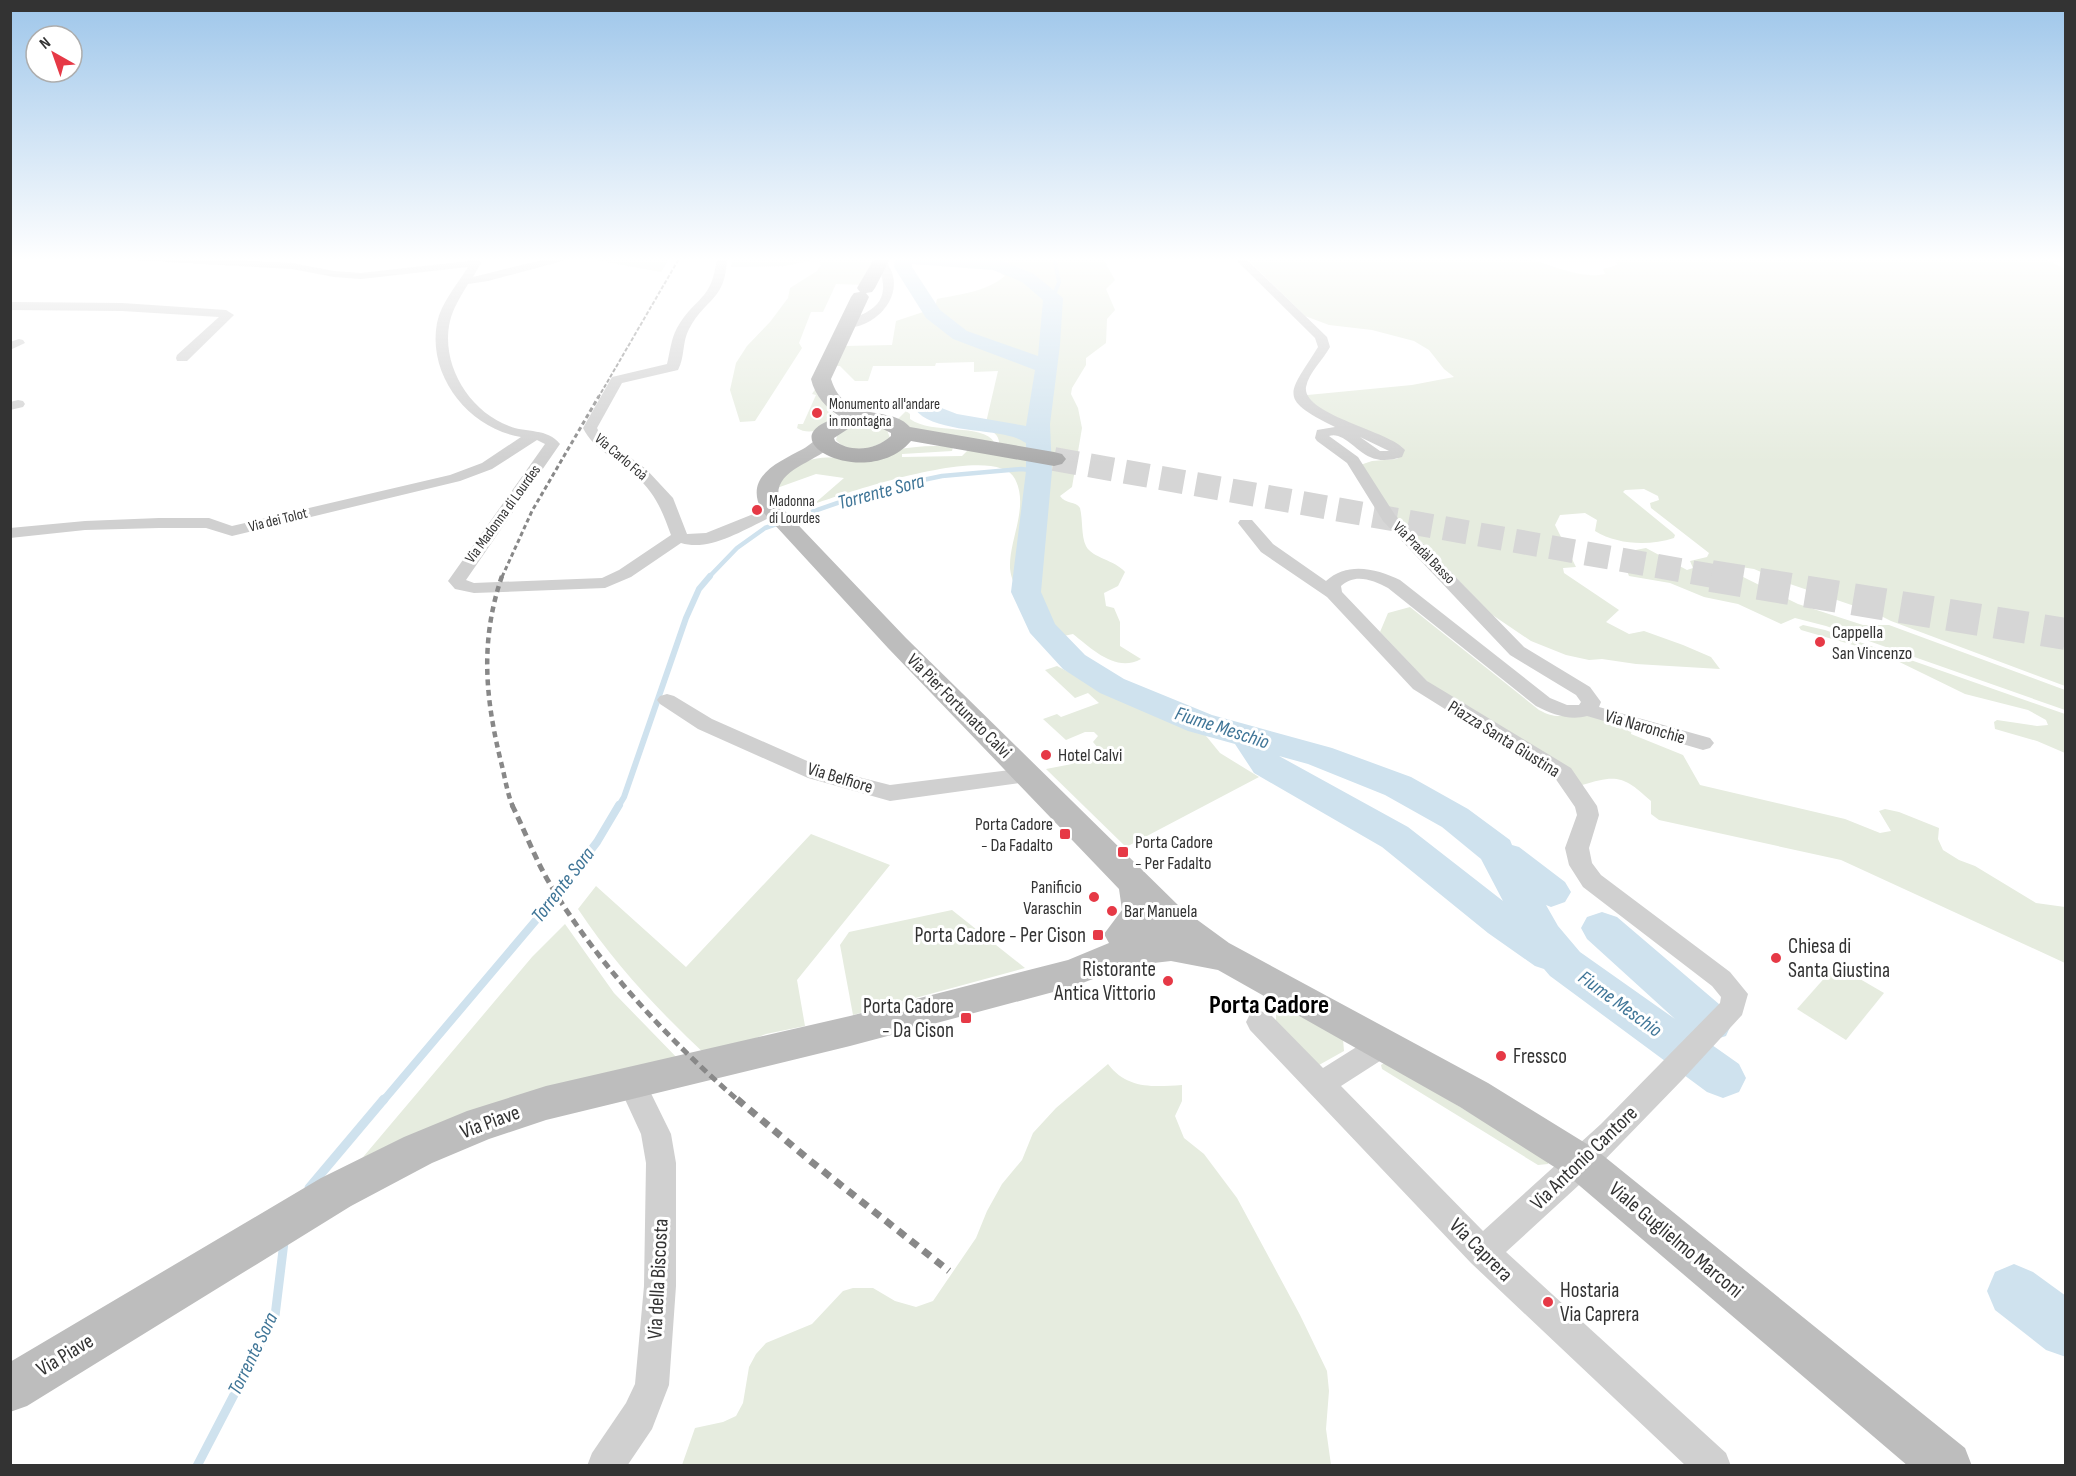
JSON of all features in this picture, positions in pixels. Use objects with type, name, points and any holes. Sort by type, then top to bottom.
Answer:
[{"type":"main road","points":[[845,326],[821,379],[824,388],[847,417]]},
{"type":"main road","points":[[900,438],[899,428],[884,421],[847,417],[826,432],[822,438],[832,448],[867,454],[880,452],[900,438],[959,442],[1048,458]]},
{"type":"main road","points":[[778,518],[767,499],[770,482],[780,467],[794,460],[823,454],[832,448]]},
{"type":"main road","name":"Via Pier Fortunato Calvi","points":[[778,518],[1133,883],[1169,917],[1232,962]]},
{"type":"main road","points":[[1115,946],[1140,912],[1141,901],[1133,883]]},
{"type":"main road","name":"Via Piave","points":[[10,1389],[336,1192],[418,1150],[507,1114],[546,1103],[850,1032],[1072,973],[1115,946],[1156,933],[1169,917]]},
{"type":"main road","points":[[1115,946],[1150,950],[1171,948],[1197,952],[1232,962]]},
{"type":"main road","name":"Viale Guglielmo Marconi","points":[[1232,962],[1384,1044],[1523,1124],[1581,1162],[1947,1466]]},
{"type":"street","points":[[182,358],[216,326]]},
{"type":"street","name":"Via Madonna di Lourdes","points":[[443,326],[441,352],[444,364],[475,411],[498,427],[547,438],[553,444],[458,576],[457,581],[461,585],[474,588],[605,583],[620,577],[663,545],[680,537]]},
{"type":"street","name":"Via Carlo Foà","points":[[680,537],[667,501],[641,472],[595,438],[590,428],[617,380],[673,367],[675,350],[685,326]]},
{"type":"street","name":"Via Pradàl Basso","points":[[1309,326],[1322,337],[1324,346],[1302,382],[1298,392],[1300,399],[1317,413],[1398,450],[1397,454],[1391,456],[1374,455],[1352,437],[1340,431],[1326,431],[1322,433],[1322,438],[1353,460],[1389,518],[1449,578],[1516,651],[1583,691],[1591,702],[1587,710]]},
{"type":"street","name":"Via dei Tolot","points":[[10,533],[92,524],[132,523],[209,523],[232,531],[455,478],[487,466],[533,436]]},
{"type":"street","points":[[680,537],[688,541],[704,540],[778,518]]},
{"type":"street","points":[[1246,523],[1273,552],[1333,593]]},
{"type":"street","points":[[1333,593],[1332,585],[1338,578],[1350,574],[1381,578],[1394,584],[1543,702],[1562,711],[1587,710]]},
{"type":"street","name":"Piazza Santa Giustina","points":[[1333,593],[1420,685],[1563,773],[1586,806],[1588,815],[1576,848],[1581,865],[1592,881],[1721,979],[1735,994],[1733,1007],[1702,1040]]},
{"type":"street","name":"Via Belfiore","points":[[667,700],[705,724],[816,772],[890,793],[1027,775]]},
{"type":"street","name":"Via Naronchie","points":[[1587,710],[1702,743]]},
{"type":"street","name":"Via Caprera","points":[[1260,1022],[1318,1085],[1482,1252],[1713,1466]]},
{"type":"street","name":"Via Antonio Cantore","points":[[1482,1252],[1581,1162],[1702,1040]]},
{"type":"street","points":[[1318,1085],[1384,1044]]},
{"type":"street","name":"Via della Biscosta","points":[[605,1466],[639,1416],[652,1386],[659,1297],[661,1163],[656,1134],[632,1084]]},
{"type":"shaded area","points":[[766,326],[806,326],[799,343],[802,348],[755,421],[740,422],[730,390],[736,363],[747,346]]},
{"type":"shaded area","points":[[895,326],[1107,326],[1106,343],[1086,358],[1086,365],[1072,388],[1071,394],[1078,408],[1082,428],[1072,487],[1060,496],[1080,508],[1083,538],[1089,550],[1125,572],[1118,586],[1104,593],[1106,606],[1114,608],[1120,622],[1120,646],[1141,659],[1132,663],[1114,661],[1073,634],[1054,638],[1026,604],[1014,584],[1010,565],[1020,511],[1019,489],[1015,479],[1002,469],[980,465],[952,467],[887,481],[814,504],[844,478],[816,474],[777,488],[793,468],[817,458],[848,457],[926,446],[953,447],[952,451],[902,454],[902,457],[962,456],[969,449],[999,454],[998,438],[994,432],[985,427],[998,371],[974,372],[974,362],[936,363],[935,366],[873,366],[868,381],[855,381],[840,366],[831,366],[844,346],[892,345]]},
{"type":"shaded area","points":[[1337,326],[2065,326],[2065,686],[1754,569],[1741,567],[1731,571],[1798,604],[1863,625],[1889,625],[2065,690],[2065,710],[1826,626],[1795,618],[1781,624],[1738,604],[1704,597],[1670,583],[1629,576],[1625,566],[1625,552],[1646,548],[1687,570],[1693,568],[1690,561],[1707,557],[1709,553],[1651,508],[1650,503],[1659,500],[1658,496],[1644,489],[1623,492],[1672,532],[1675,535],[1674,538],[1644,543],[1614,539],[1595,531],[1597,520],[1585,513],[1560,515],[1555,525],[1576,567],[1563,568],[1564,573],[1619,610],[1606,622],[1629,634],[1644,631],[1683,645],[1711,657],[1720,669],[1636,664],[1602,659],[1589,660],[1566,655],[1531,641],[1491,614],[1416,536],[1397,521],[1357,466],[1372,461],[1397,459],[1404,452],[1402,447],[1327,417],[1297,396],[1412,385],[1454,377],[1444,369],[1429,350],[1414,341],[1372,330]]},
{"type":"shaded area","points":[[816,388],[836,419],[817,430],[807,431],[797,428],[798,424],[803,424],[816,395],[812,394]]},
{"type":"shaded area","points":[[906,411],[910,414],[910,419],[919,424],[979,433],[988,436],[994,442],[916,431],[898,419]]},
{"type":"shaded area","points":[[858,425],[874,425],[887,430],[890,438],[878,445],[863,449],[848,448],[836,440],[838,433]]},
{"type":"shaded area","points":[[1410,607],[1539,710],[1556,716],[1593,717],[1632,728],[1631,734],[1683,755],[1700,785],[1845,819],[1880,833],[1891,831],[1879,811],[1885,809],[1899,812],[1939,828],[1938,839],[1943,850],[1975,866],[2036,903],[2065,907],[2065,963],[1841,860],[1659,820],[1651,814],[1651,801],[1627,782],[1604,779],[1582,785],[1441,696],[1380,632],[1388,613]]},
{"type":"shaded area","points":[[1803,625],[1825,630],[2065,714],[2065,753],[2037,741],[1995,729],[1994,722],[1997,720],[2037,726],[2048,725],[2046,720],[2028,710],[1965,694],[1881,653],[1801,630],[1799,627]]},
{"type":"shaded area","points":[[1057,666],[1131,705],[1202,731],[1220,753],[1259,777],[1126,847],[1046,769],[1072,764],[1069,761],[1099,749],[1093,742],[1098,736],[1094,732],[1085,732],[1066,740],[1043,719],[1057,714],[1061,717],[1099,703],[1088,693],[1075,698],[1045,670]]},
{"type":"shaded area","points":[[811,834],[890,865],[797,980],[805,1026],[766,1034],[708,1057],[639,987],[592,930],[578,909],[596,886],[686,967]]},
{"type":"shaded area","points":[[952,910],[1025,968],[853,1015],[840,945],[849,932]]},
{"type":"shaded area","points":[[565,924],[614,993],[683,1064],[353,1169],[532,957]]},
{"type":"shaded area","points":[[1836,965],[1884,993],[1846,1040],[1797,1009]]},
{"type":"shaded area","points":[[1288,1009],[1343,1039],[1344,1051],[1319,1065],[1276,1021],[1276,1013]]},
{"type":"shaded area","points":[[1386,1062],[1549,1161],[1548,1164],[1538,1165],[1382,1069],[1381,1065]]},
{"type":"shaded area","points":[[1108,1064],[1123,1078],[1141,1085],[1182,1085],[1182,1101],[1175,1116],[1184,1138],[1204,1154],[1237,1198],[1300,1315],[1327,1371],[1329,1391],[1326,1429],[1331,1465],[682,1465],[695,1428],[723,1422],[736,1416],[743,1403],[749,1367],[756,1354],[766,1343],[812,1324],[843,1291],[853,1288],[873,1288],[895,1301],[916,1307],[933,1301],[976,1238],[987,1211],[1002,1184],[1022,1160],[1033,1133],[1056,1108]]},
{"type":"waterway","points":[[948,326],[960,335],[1047,367]]},
{"type":"waterway","name":"Fiume Meschio","points":[[1047,367],[1051,326]]},
{"type":"waterway","name":"Fiume Meschio","points":[[1047,367],[1038,424],[1039,471],[1026,592],[1041,627],[1074,662],[1112,686],[1200,723],[1320,756],[1362,771],[1398,786],[1455,818],[1496,850],[1543,937],[1565,964],[1723,1078]]},
{"type":"waterway","points":[[926,409],[952,420],[1013,429],[1038,439]]},
{"type":"waterway","name":"Torrente Sora","points":[[709,577],[737,548],[765,528],[875,490],[942,476],[1021,469],[1039,471]]},
{"type":"waterway","name":"Torrente Sora","points":[[618,807],[624,797],[686,618],[699,589],[710,576]]},
{"type":"waterway","points":[[1248,737],[1267,765],[1395,837],[1502,922],[1550,954]]},
{"type":"waterway","name":"Torrente Sora","points":[[383,1101],[548,906],[597,842],[619,805]]},
{"type":"waterway","points":[[1505,857],[1551,892]]},
{"type":"waterway","points":[[1602,928],[1710,1023]]},
{"type":"waterway","name":"Torrente Sora","points":[[309,1188],[384,1099]]},
{"type":"waterway","name":"Torrente Sora","points":[[197,1466],[275,1316],[284,1242]]},
{"type":"waterway","name":"Fiume Meschio","points":[[2014,1291],[2066,1330]]},
{"type":"tunnel","points":[[1054,459],[1719,577]]},
{"type":"tunnel","points":[[1711,576],[2066,634]]},
{"type":"railway","points":[[598,398],[640,326]]},
{"type":"railway","points":[[502,577],[532,511],[599,396]]},
{"type":"railway","points":[[502,576],[490,623],[488,691],[491,715],[513,807]]},
{"type":"railway","points":[[512,805],[545,874],[589,943],[661,1027],[739,1101]]},
{"type":"railway","points":[[737,1099],[808,1159],[949,1271]]},
{"type":"place","name":"Monumento all'andare in montagna","points":[[817,413]]},
{"type":"place","name":"Madonna di Lourdes","points":[[757,510]]},
{"type":"place","name":"Cappella San Vincenzo","points":[[1820,642]]},
{"type":"place","name":"Hotel Calvi","points":[[1046,755]]},
{"type":"place","name":"Porta Cadore - Da Fadalto","points":[[1065,834]]},
{"type":"place","name":"Porta Cadore - Per Fadalto","points":[[1123,852]]},
{"type":"place","name":"Panificio Varaschin","points":[[1094,897]]},
{"type":"place","name":"Bar Manuela","points":[[1112,911]]},
{"type":"place","name":"Porta Cadore - Per Cison","points":[[1098,935]]},
{"type":"place","name":"Chiesa di Santa Giustina","points":[[1776,958]]},
{"type":"place","name":"Ristorante Antica Vittorio","points":[[1168,981]]},
{"type":"place","name":"Porta Cadore - Da Cison","points":[[966,1018]]},
{"type":"place","name":"Fressco","points":[[1501,1056]]},
{"type":"place","name":"Hostaria Via Caprera","points":[[1548,1302]]},
{"type":"district","name":"Porta Cadore","points":[[1269,1005]]}]
